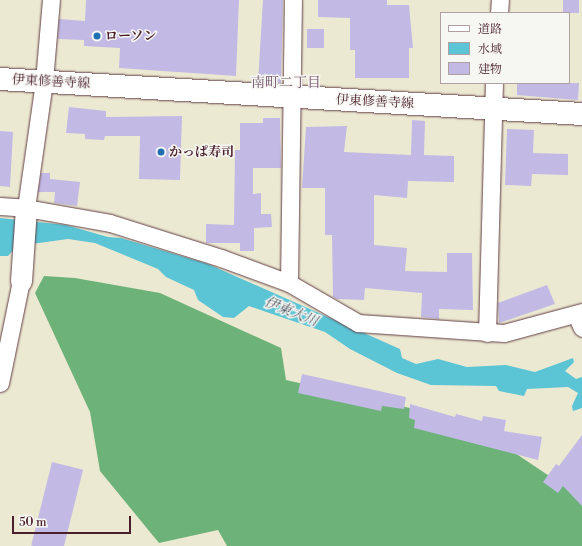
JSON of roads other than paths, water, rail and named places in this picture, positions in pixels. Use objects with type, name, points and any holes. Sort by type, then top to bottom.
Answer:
[{"type":"main road","name":"伊東修善寺線","points":[[0,79],[582,114]]},
{"type":"street","points":[[0,383],[21,281],[26,208],[44,81],[51,0]]},
{"type":"street","points":[[289,283],[293,97],[293,0]]},
{"type":"street","points":[[499,12],[500,0]]},
{"type":"street","points":[[487,333],[494,84]]},
{"type":"street","points":[[0,206],[26,208],[110,223],[221,258],[289,283],[358,323],[504,333],[580,318]]},
{"type":"water","name":"伊東大川","points":[[0,218],[66,225],[108,237],[121,238],[208,264],[400,349],[402,358],[416,364],[438,359],[467,367],[506,365],[535,372],[573,358],[574,362],[565,371],[576,379],[582,377],[582,408],[573,411],[572,406],[578,393],[568,387],[527,389],[524,396],[499,391],[496,386],[431,385],[397,373],[350,349],[325,332],[249,306],[234,318],[223,317],[198,300],[194,290],[166,277],[158,269],[95,243],[68,239],[17,246],[8,256],[0,256]]},
{"type":"place","name":"ローソン","points":[[97,36]]},
{"type":"place","name":"かっぱ寿司","points":[[161,152]]},
{"type":"district","name":"南町二丁目","points":[[286,83]]}]
